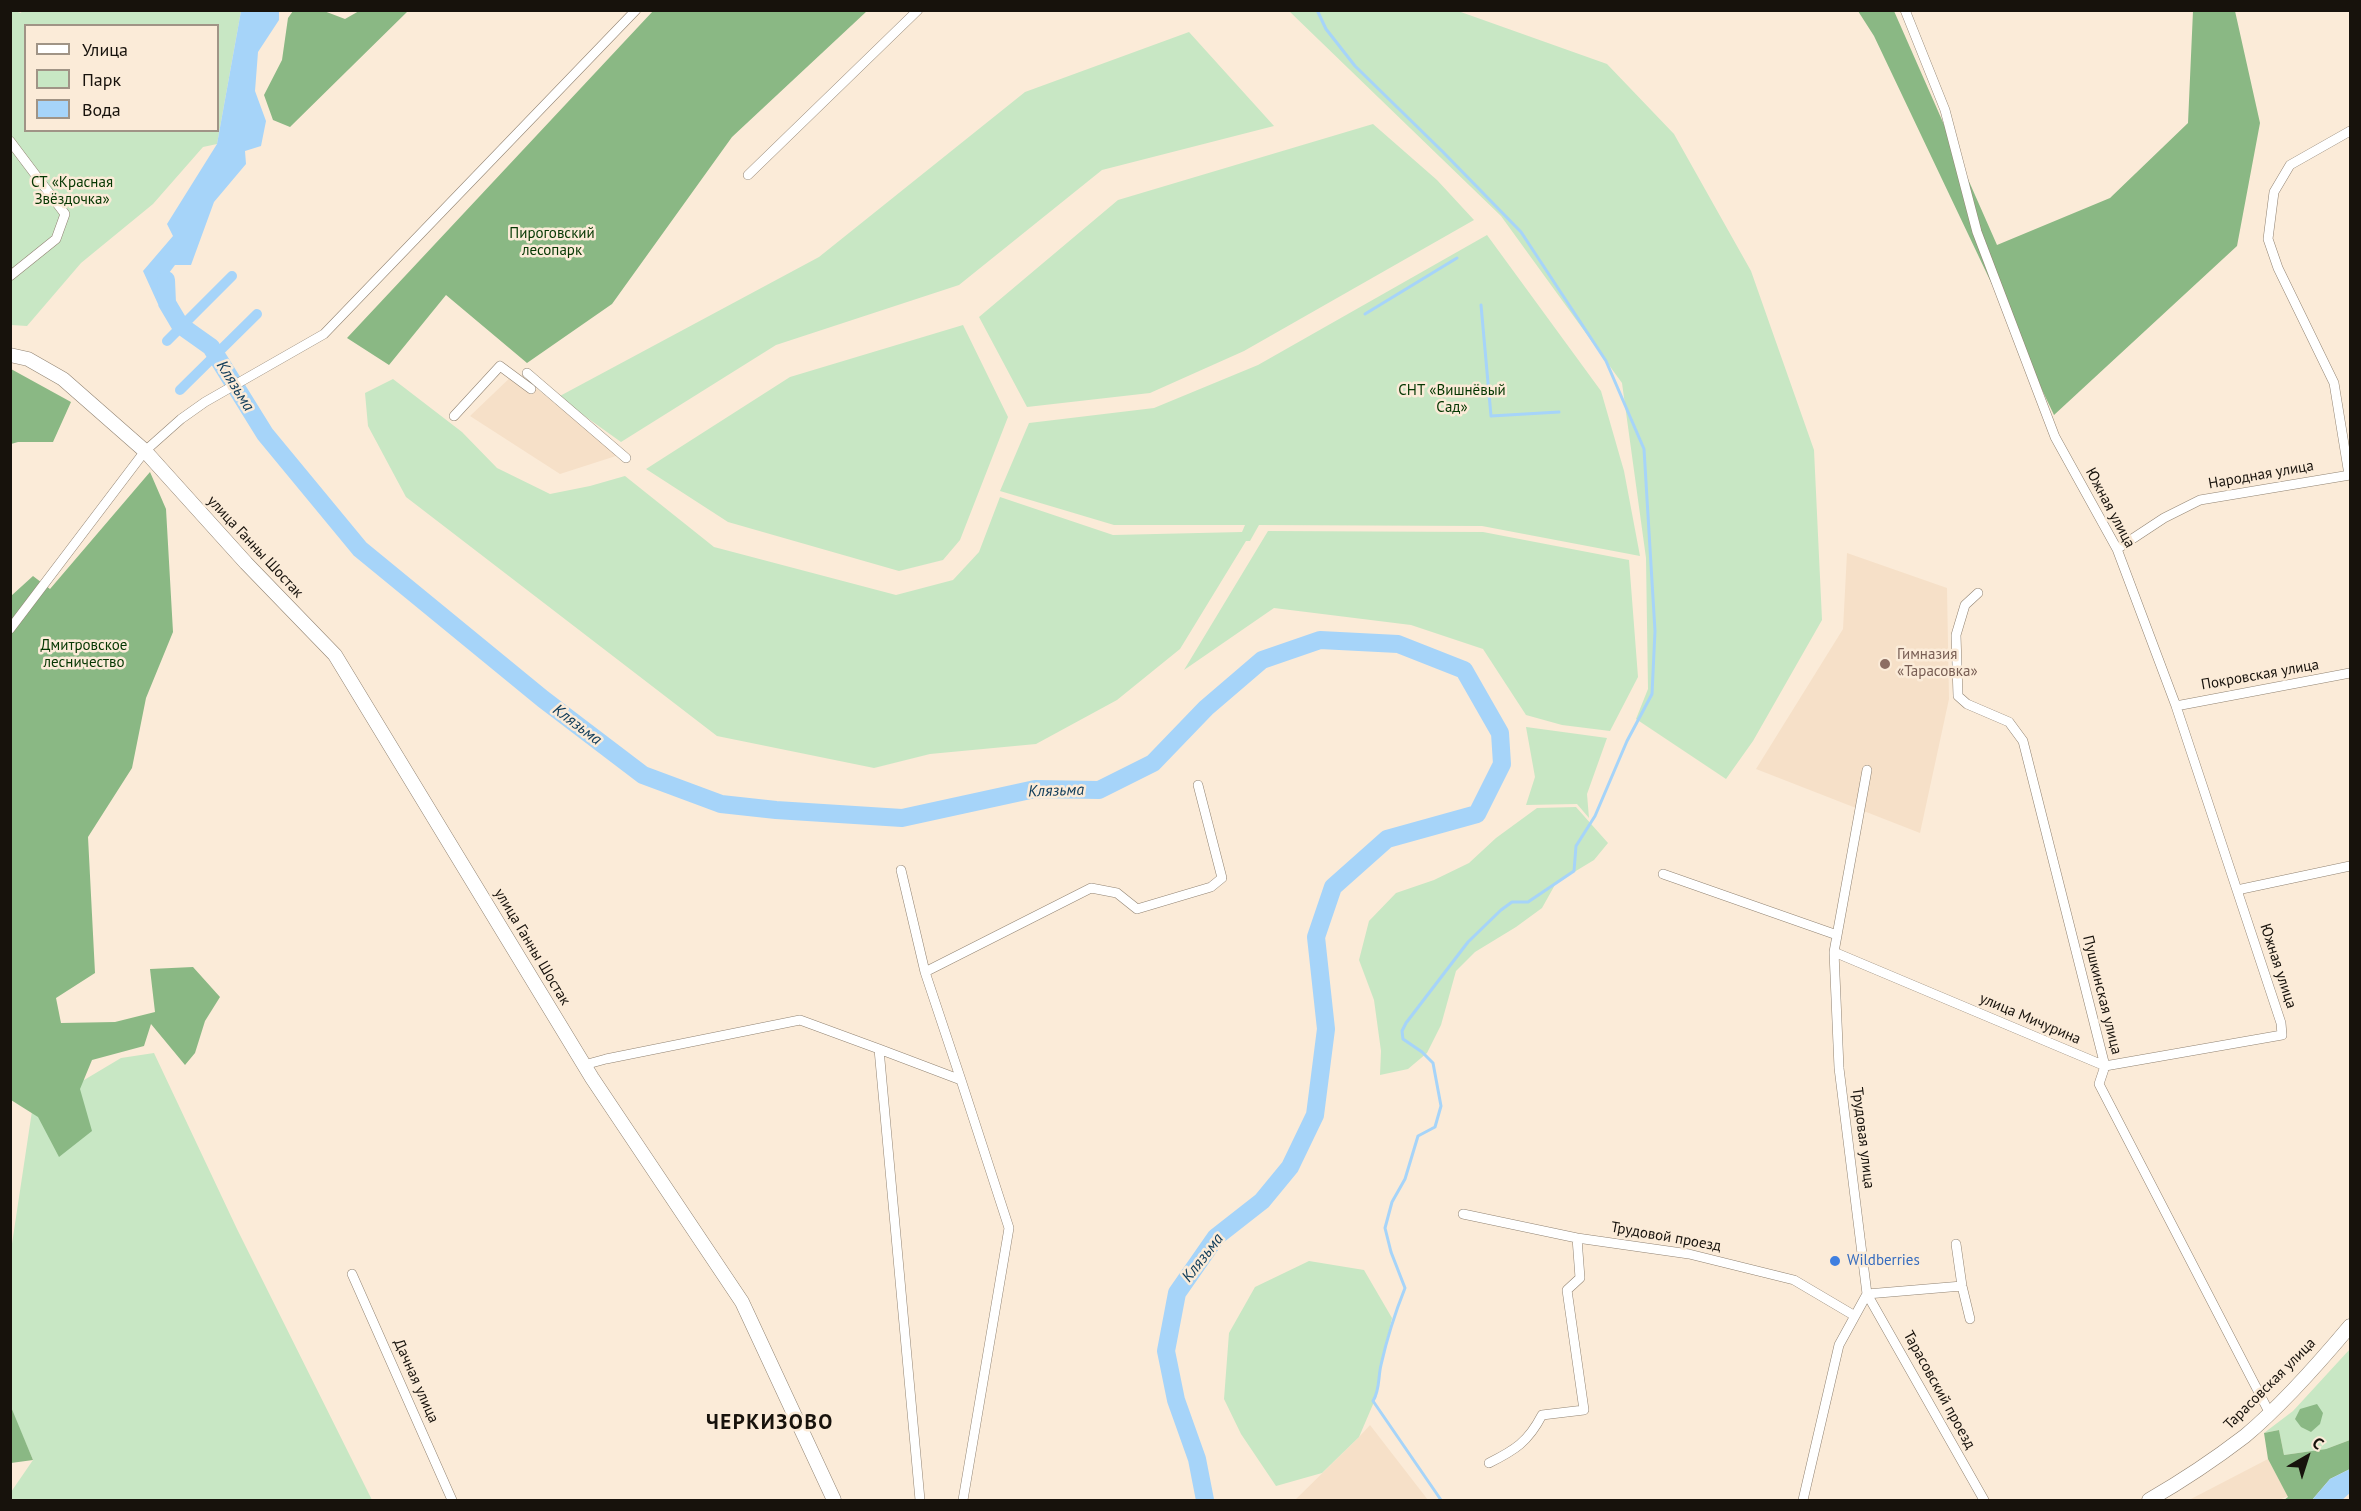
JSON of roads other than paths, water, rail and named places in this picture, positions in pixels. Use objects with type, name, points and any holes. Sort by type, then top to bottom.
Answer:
[{"type":"main road","name":"улица Ганны Шостак","points":[[10,355],[28,359],[63,379],[145,451],[246,563],[335,655],[584,1065],[742,1302],[834,1500]]},
{"type":"main road","name":"Тарасовская улица","points":[[2149,1500],[2209,1462],[2246,1435],[2350,1326]]},
{"type":"street","points":[[10,629],[145,451],[181,419],[205,402],[324,334],[636,10]]},
{"type":"street","points":[[748,175],[918,10]]},
{"type":"street","name":"Южная улица","points":[[1905,10],[1945,110],[1977,232],[2055,437],[2117,549],[2176,706],[2281,1023],[2282,1035],[2105,1066]]},
{"type":"street","points":[[2350,131],[2290,165],[2274,192],[2268,239],[2278,268],[2334,383],[2350,475]]},
{"type":"street","points":[[10,141],[65,214],[56,238],[10,276]]},
{"type":"street","points":[[454,416],[500,366],[531,389]]},
{"type":"street","points":[[527,373],[626,458]]},
{"type":"street","name":"Народная улица","points":[[2117,549],[2164,518],[2200,501],[2350,475]]},
{"type":"street","name":"Пушкинская улица","points":[[1978,592],[1965,604],[1956,635],[1958,696],[1967,704],[2009,722],[2023,741],[2105,1066],[2099,1084],[2270,1412]]},
{"type":"street","name":"Покровская улица","points":[[2176,706],[2350,673]]},
{"type":"street","name":"Трудовая улица","points":[[1867,770],[1834,952],[1839,1068],[1867,1294]]},
{"type":"street","points":[[925,972],[1091,888],[1117,893],[1137,909],[1211,887],[1222,878],[1198,785]]},
{"type":"street","points":[[2237,890],[2350,866]]},
{"type":"street","points":[[901,870],[925,972],[1009,1228],[963,1500]]},
{"type":"street","points":[[1663,874],[1837,935]]},
{"type":"street","name":"улица Мичурина","points":[[1834,952],[2105,1066]]},
{"type":"street","points":[[584,1065],[800,1020],[961,1080]]},
{"type":"street","points":[[879,1049],[920,1500]]},
{"type":"street","name":"Трудовой проезд","points":[[1463,1214],[1577,1238],[1689,1254],[1794,1280],[1855,1316]]},
{"type":"street","points":[[1489,1462],[1516,1449],[1535,1428],[1542,1415],[1584,1410],[1567,1290],[1580,1278],[1577,1238]]},
{"type":"street","points":[[1956,1244],[1962,1286],[1970,1319]]},
{"type":"street","name":"Дачная улица","points":[[352,1274],[452,1500]]},
{"type":"street","points":[[1803,1500],[1839,1345],[1867,1294],[1962,1286]]},
{"type":"street","name":"Тарасовский проезд","points":[[1867,1294],[1984,1500]]},
{"type":"water","points":[[241,11],[279,11],[279,20],[258,52],[255,91],[266,121],[261,146],[245,151],[246,164],[214,202],[191,265],[175,265],[169,273],[173,302],[158,304],[143,271],[173,236],[167,224],[217,144]]},
{"type":"water","points":[[2350,1469],[2350,1493],[2342,1500],[2312,1500],[2330,1479]]},
{"type":"waterway","points":[[1317,10],[1326,29],[1355,66],[1521,232],[1606,361],[1644,449],[1655,631],[1652,694],[1627,741],[1595,816],[1576,846],[1574,871],[1528,902],[1512,902],[1501,910],[1468,942],[1402,1031],[1403,1039],[1433,1063],[1441,1106],[1435,1127],[1418,1136],[1405,1179],[1392,1202],[1385,1228],[1391,1252],[1405,1288],[1389,1335],[1373,1401],[1441,1500]]},
{"type":"waterway","points":[[1365,314],[1457,258]]},
{"type":"waterway","points":[[167,341],[232,276]]},
{"type":"waterway","name":"Клязьма","points":[[166,280],[167,303],[180,325],[211,347],[265,434],[360,549],[543,699],[643,775],[721,804],[902,818],[1035,789],[1099,790],[1153,763],[1206,708],[1262,660],[1320,640],[1398,644],[1464,670],[1500,733],[1502,764],[1477,814],[1387,839],[1333,887],[1316,937],[1326,1029],[1315,1115],[1290,1167],[1262,1201],[1216,1237],[1177,1293],[1166,1351],[1176,1400],[1197,1459],[1205,1500]]},
{"type":"waterway","points":[[1481,305],[1491,416],[1559,412]]},
{"type":"waterway","name":"Клязьма","points":[[180,390],[257,314]]},
{"type":"place","name":"Гимназия «Тарасовка»","points":[[1885,664]]},
{"type":"place","name":"Wildberries","points":[[1835,1261]]},
{"type":"district","name":"ЧЕРКИЗОВО","points":[[770,1423]]},
{"type":"park label","name":"СТ «Красная Звёздочка»","points":[[72,192]]},
{"type":"park label","name":"Пироговский лесопарк","points":[[552,242]]},
{"type":"park label","name":"СНТ «Вишнёвый Сад»","points":[[1452,400]]},
{"type":"park label","name":"Дмитровское лесничество","points":[[84,654]]}]
